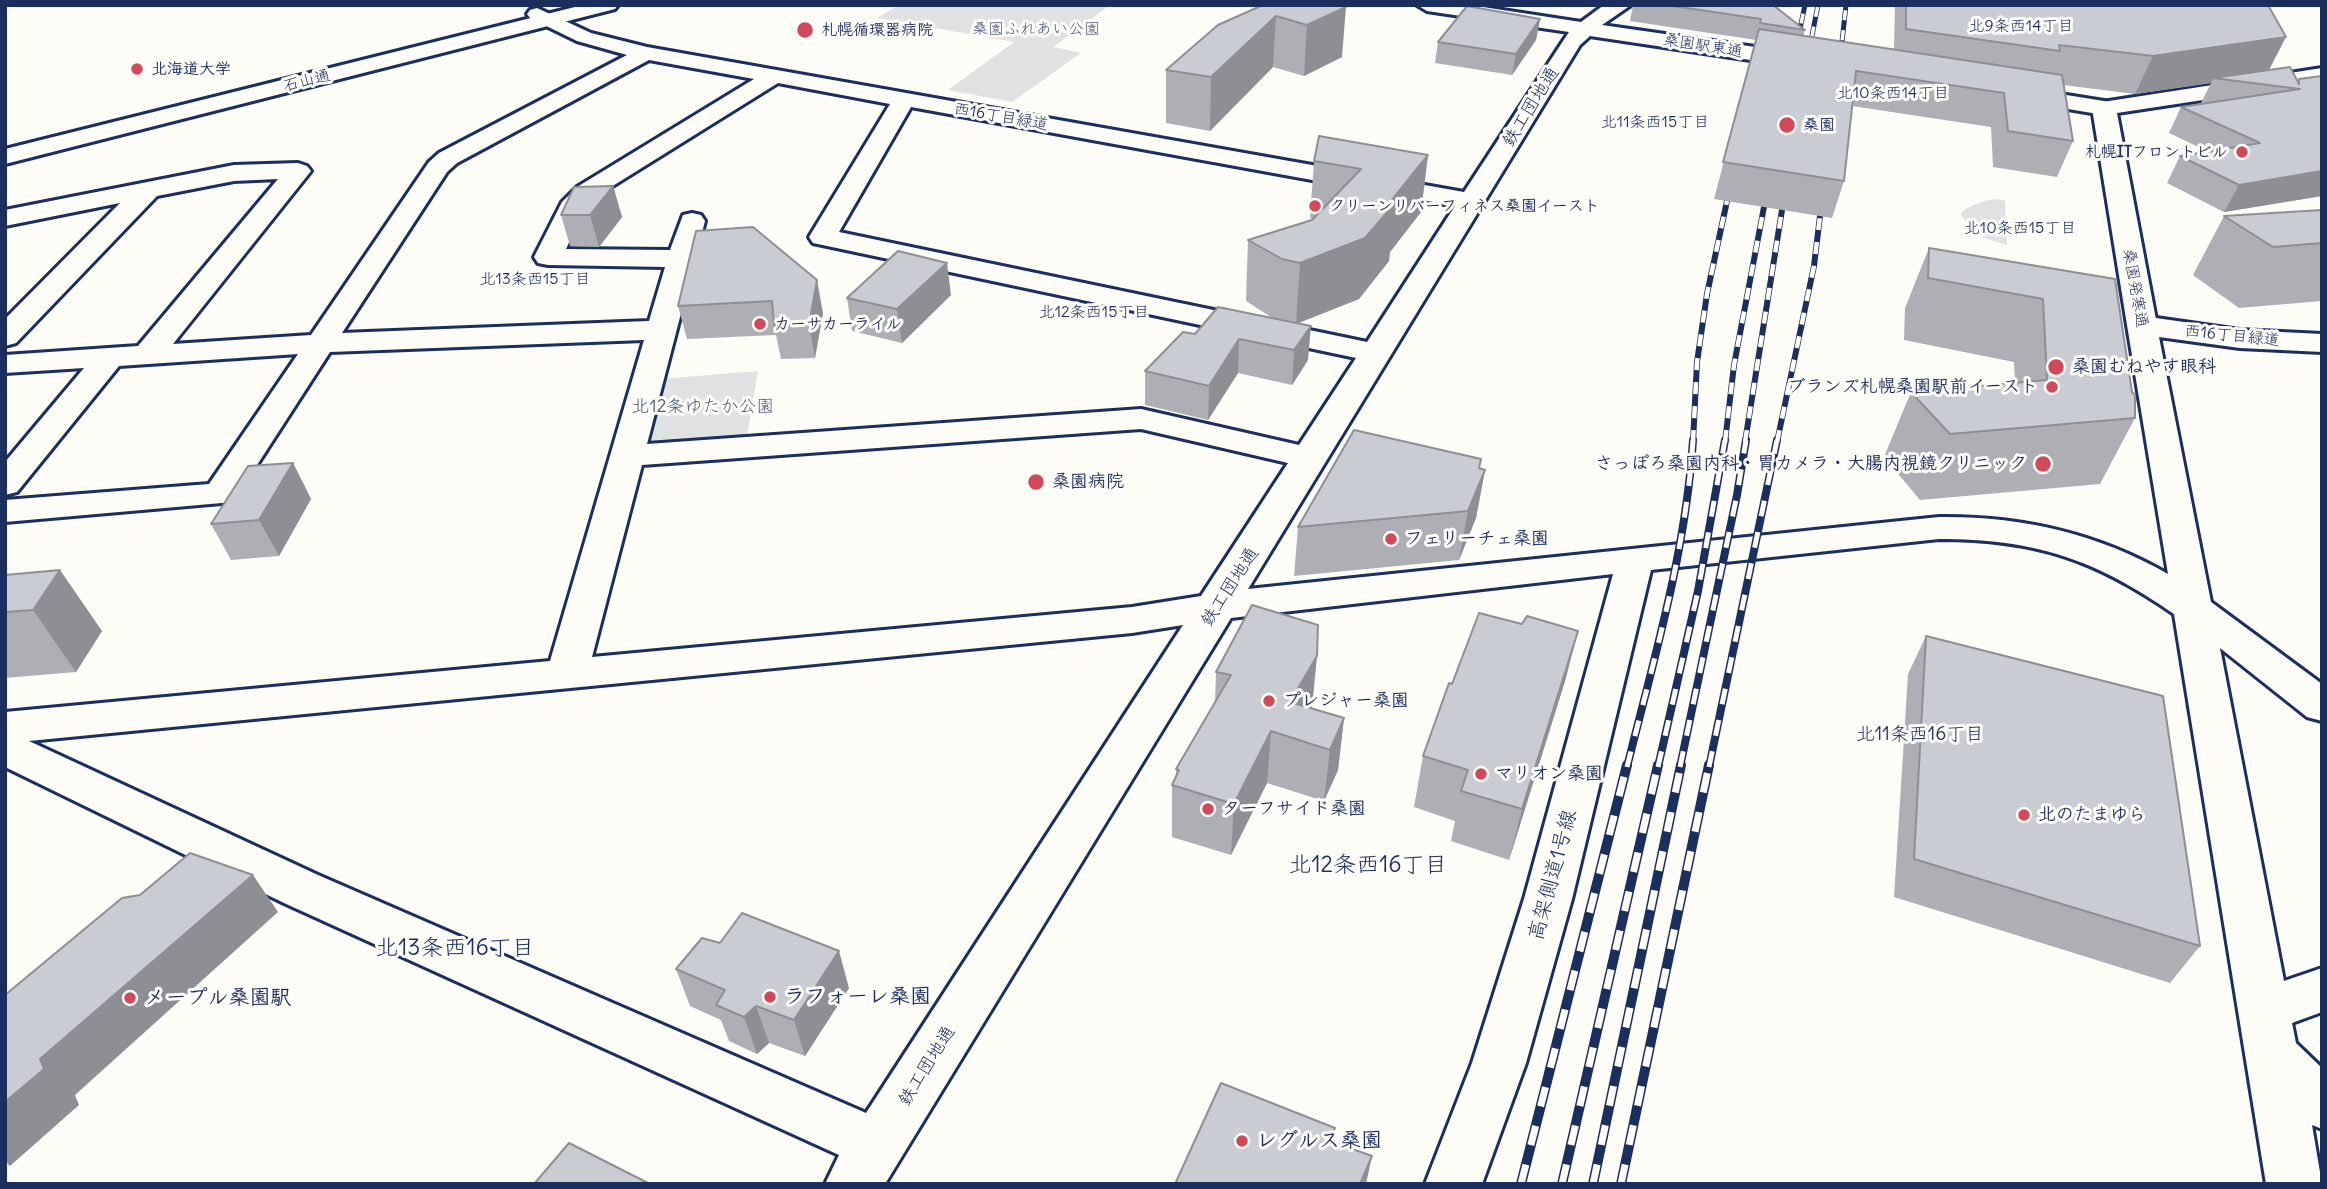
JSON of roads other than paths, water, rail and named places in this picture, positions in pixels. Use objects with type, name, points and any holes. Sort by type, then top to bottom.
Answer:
[{"type":"street","name":"石山通","points":[[5,157],[543,17],[571,5]]},
{"type":"street","name":"石山通","points":[[5,145],[543,17],[608,5]]},
{"type":"street","name":"桑園駅東通","points":[[1427,5],[1821,64]]},
{"type":"street","name":"鉄工団地通","points":[[865,1165],[1572,41],[1602,14],[1621,5]]},
{"type":"street","name":"西16丁目緑道","points":[[543,17],[584,37],[646,52],[1471,201]]},
{"type":"street","points":[[220,494],[438,167],[448,158],[646,52]]},
{"type":"street","points":[[1993,91],[2104,108],[2322,75]]},
{"type":"street","points":[[682,258],[548,257],[575,202],[586,192],[774,76]]},
{"type":"street","points":[[904,99],[823,237],[1377,353]]},
{"type":"street","name":"桑園発寒通","points":[[2104,108],[2295,1184]]},
{"type":"street","points":[[5,218],[234,173],[298,171],[148,354]]},
{"type":"street","points":[[5,337],[147,191]]},
{"type":"street","points":[[567,674],[692,221]]},
{"type":"street","points":[[5,305],[36,304]]},
{"type":"street","name":"西16丁目緑道","points":[[2142,325],[2240,339],[2322,343]]},
{"type":"street","points":[[5,364],[323,343],[663,330]]},
{"type":"street","points":[[5,485],[111,356]]},
{"type":"street","points":[[628,456],[1141,419],[1311,458]]},
{"type":"street","points":[[5,512],[277,490]]},
{"type":"street","points":[[5,728],[1132,620],[1275,598],[1939,527],[2002,529],[2086,551],[2125,566],[2192,608],[2322,706]]},
{"type":"street","name":"高架側道1号線","points":[[1453,1184],[1499,1063],[1548,899],[1635,561]]},
{"type":"street","points":[[5,739],[6,750],[301,889],[865,1165]]},
{"type":"street","points":[[2322,990],[2268,1033],[2322,1104]]},
{"type":"railway","points":[[1797,43],[1805,5]]},
{"type":"railway","points":[[1808,56],[1818,5]]},
{"type":"railway","points":[[1840,60],[1846,5]]},
{"type":"railway","points":[[1693,442],[1697,362],[1707,294],[1727,201]]},
{"type":"railway","points":[[1725,442],[1734,365],[1764,207]]},
{"type":"railway","points":[[1745,442],[1782,210]]},
{"type":"railway","points":[[1777,442],[1814,266],[1820,216]]},
{"type":"railway","points":[[1627,767],[1676,564],[1684,523],[1693,440]]},
{"type":"railway","points":[[1658,767],[1698,591],[1725,440]]},
{"type":"railway","points":[[1680,767],[1746,440]]},
{"type":"railway","points":[[1709,767],[1777,440]]},
{"type":"railway","points":[[1521,1184],[1627,765]]},
{"type":"railway","points":[[1562,1184],[1658,765]]},
{"type":"railway","points":[[1593,1184],[1681,765]]},
{"type":"railway","points":[[1621,1184],[1709,765]]},
{"type":"place","name":"札幌循環器病院","points":[[805,30]]},
{"type":"place","name":"北海道大学","points":[[137,69]]},
{"type":"place","name":"桑園","points":[[1787,125]]},
{"type":"place","name":"札幌ITフロントビル","points":[[2242,152]]},
{"type":"place","name":"クリーンリバーフィネス桑園イースト","points":[[1315,206]]},
{"type":"place","name":"カーサカーライル","points":[[760,324]]},
{"type":"place","name":"桑園むねやす眼科","points":[[2056,367]]},
{"type":"place","name":"ブランズ札幌桑園駅前イースト","points":[[2052,387]]},
{"type":"place","name":"さっぽろ桑園内科・胃カメラ・大腸内視鏡クリニック","points":[[2043,464]]},
{"type":"place","name":"桑園病院","points":[[1036,482]]},
{"type":"place","name":"フェリーチェ桑園","points":[[1391,539]]},
{"type":"place","name":"プレジャー桑園","points":[[1269,701]]},
{"type":"place","name":"マリオン桑園","points":[[1481,774]]},
{"type":"place","name":"ターフサイド桑園","points":[[1208,809]]},
{"type":"place","name":"北のたまゆら","points":[[2024,815]]},
{"type":"place","name":"ラフォーレ桑園","points":[[770,997]]},
{"type":"place","name":"メープル桑園駅","points":[[130,998]]},
{"type":"place","name":"レグルス桑園","points":[[1242,1141]]},
{"type":"district","name":"北9条西14丁目","points":[[2021,26]]},
{"type":"district","name":"北10条西14丁目","points":[[1893,93]]},
{"type":"district","name":"北11条西15丁目","points":[[1655,122]]},
{"type":"district","name":"北10条西15丁目","points":[[2020,228]]},
{"type":"district","name":"北13条西15丁目","points":[[535,279]]},
{"type":"district","name":"北12条西15丁目","points":[[1094,312]]},
{"type":"district","name":"北11条西16丁目","points":[[1920,735]]},
{"type":"district","name":"北12条西16丁目","points":[[1368,865]]},
{"type":"district","name":"北13条西16丁目","points":[[455,948]]},
{"type":"park label","name":"桑園ふれあい公園","points":[[1036,29]]},
{"type":"park label","name":"北12条ゆたか公園","points":[[703,407]]}]
